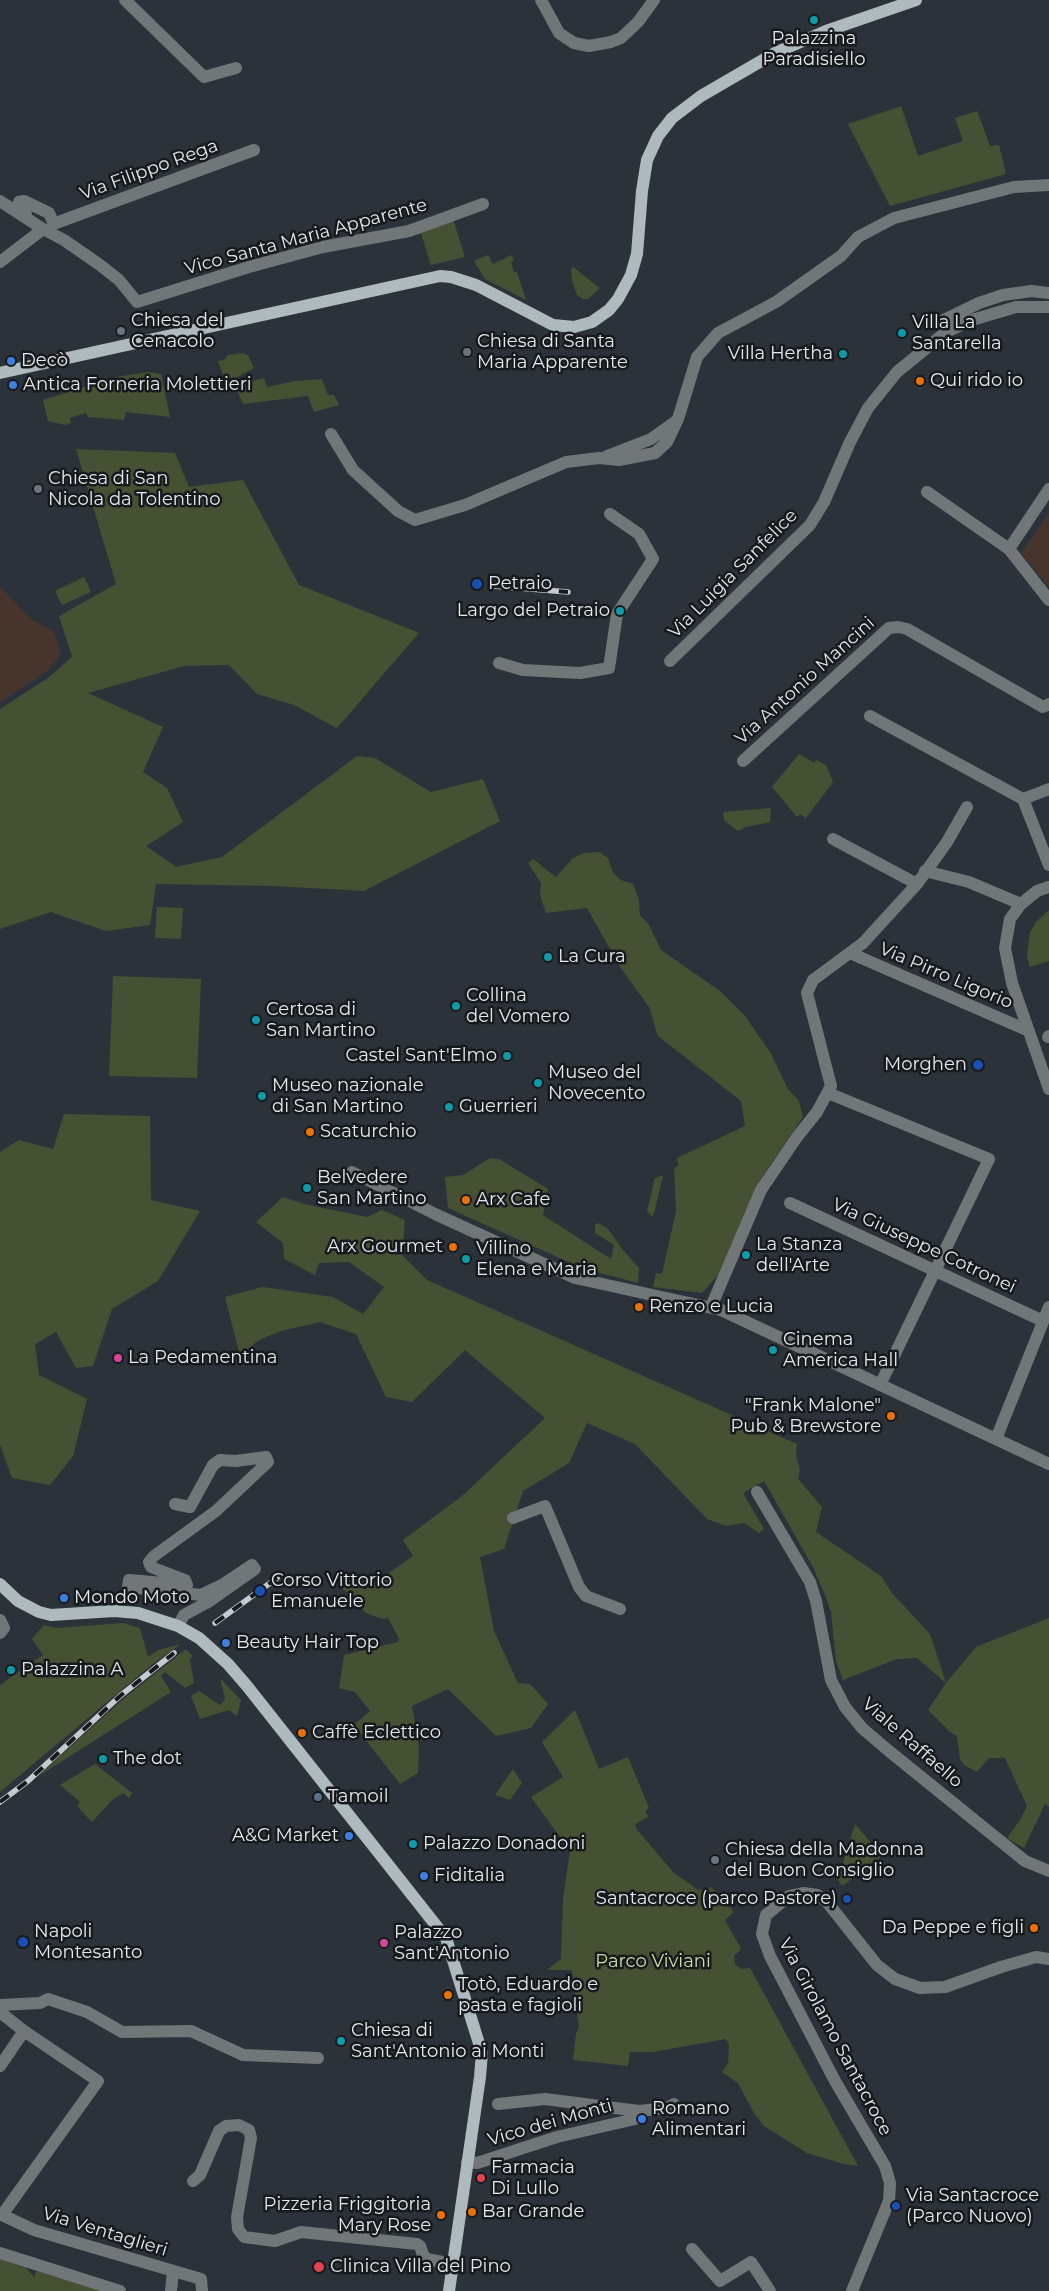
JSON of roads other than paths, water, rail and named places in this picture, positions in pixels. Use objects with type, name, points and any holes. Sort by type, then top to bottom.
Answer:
[{"type":"main road","points":[[0,373],[440,276],[451,277],[476,285],[553,325],[574,327],[592,322],[609,310],[618,300],[631,274],[638,254],[642,191],[647,160],[655,141],[672,118],[701,96],[775,53],[826,31],[916,0]]},
{"type":"main road","points":[[0,1584],[18,1601],[39,1612],[51,1615],[125,1611],[156,1617],[178,1626],[199,1638],[214,1650],[245,1684],[445,1936],[480,2045],[480,2077],[449,2291]]},
{"type":"street","points":[[125,0],[204,77],[236,68]]},
{"type":"street","points":[[542,0],[559,33],[570,42],[589,46],[621,38],[638,22],[654,0]]},
{"type":"street","name":"Via Filippo Rega","points":[[42,229],[41,221],[19,210],[17,206],[19,202],[24,201],[49,213],[53,222],[56,223],[254,150]]},
{"type":"street","points":[[331,434],[353,470],[398,511],[415,520],[445,512],[566,462],[599,458],[650,439],[678,420],[697,357],[718,333],[776,302],[841,256],[858,237],[894,218],[1014,187],[1049,185]]},
{"type":"street","points":[[0,201],[42,229],[0,262]]},
{"type":"street","name":"Vico Santa Maria Apparente","points":[[42,229],[64,240],[100,265],[119,280],[137,302],[249,267],[323,247],[410,228],[483,204]]},
{"type":"street","points":[[946,332],[944,320],[979,303],[1003,295],[1031,291],[1049,293]]},
{"type":"street","name":"Via Luigia Sanfelice","points":[[670,661],[810,525],[824,502],[850,442],[868,408],[897,372],[946,332],[972,320],[1016,307],[1049,307]]},
{"type":"street","points":[[1009,549],[1049,489]]},
{"type":"street","points":[[927,492],[1009,549],[1049,600]]},
{"type":"street","points":[[499,664],[523,670],[580,673],[609,668],[617,614],[654,559],[639,534],[610,514]]},
{"type":"street","name":"Via Antonio Mancini","points":[[743,761],[889,628],[907,629],[1044,707],[1049,704]]},
{"type":"street","points":[[870,716],[1023,799],[1049,865]]},
{"type":"street","points":[[1023,799],[1049,789]]},
{"type":"street","points":[[711,1307],[761,1190],[831,1086],[807,993],[812,980],[863,943],[917,884],[947,842],[967,806]]},
{"type":"street","points":[[833,839],[917,884]]},
{"type":"street","points":[[925,872],[969,882],[1021,904]]},
{"type":"street","points":[[1049,887],[1037,891],[1021,904],[1010,919],[1005,948],[1012,982],[1049,1089]]},
{"type":"street","name":"Via Pirro Ligorio","points":[[850,953],[1029,1030]]},
{"type":"street","points":[[828,1093],[989,1159],[880,1385]]},
{"type":"street","points":[[352,1172],[435,1214],[575,1278],[644,1295],[711,1307],[1049,1464]]},
{"type":"street","name":"Via Giuseppe Cotronei","points":[[790,1203],[1043,1321]]},
{"type":"street","points":[[996,1438],[1049,1306]]},
{"type":"street","points":[[176,1504],[190,1507],[213,1465],[220,1460],[236,1461],[266,1457],[268,1462],[216,1511],[154,1556],[149,1562],[151,1567],[185,1580],[187,1585],[129,1580],[128,1587],[201,1594],[222,1585],[252,1565],[255,1569],[208,1602],[184,1615],[178,1626]]},
{"type":"street","name":"Viale Raffaello","points":[[757,1492],[810,1582],[816,1601],[831,1680],[845,1707],[862,1728],[1025,1861],[1049,1871]]},
{"type":"street","points":[[513,1518],[545,1506],[579,1587],[586,1596],[620,1609]]},
{"type":"street","points":[[0,1620],[4,1628],[0,1633]]},
{"type":"street","name":"Via Girolamo Santacroce","points":[[852,2291],[889,2201],[890,2183],[885,2166],[850,2107],[763,1941],[762,1928],[766,1915],[788,1896],[803,1893],[817,1895],[827,1902],[877,1965],[895,1979],[920,1988],[944,1988],[1001,1967],[1036,1957],[1049,1959]]},
{"type":"street","points":[[0,2005],[40,2003],[48,1999],[87,2012],[122,2032],[191,2031],[243,2054],[318,2058]]},
{"type":"street","points":[[0,2012],[24,2032],[98,2081],[1,2214]]},
{"type":"street","points":[[0,2066],[24,2032]]},
{"type":"street","points":[[498,2104],[545,2099],[639,2111],[667,2108],[674,2104]]},
{"type":"street","name":"Vico dei Monti","points":[[468,2160],[477,2163],[557,2136],[635,2119],[639,2111]]},
{"type":"street","points":[[193,2181],[200,2175],[219,2131],[226,2126],[238,2125],[249,2130],[251,2138],[237,2217],[238,2229],[244,2237],[279,2241],[301,2232],[417,2244],[428,2259],[453,2264]]},
{"type":"street","name":"Via Ventaglieri","points":[[1,2214],[34,2230],[174,2271],[202,2285]]},
{"type":"street","points":[[692,2248],[720,2281],[751,2262],[770,2291]]},
{"type":"street","points":[[0,2253],[120,2291]]},
{"type":"street","points":[[172,2291],[174,2271]]},
{"type":"railway","points":[[493,586],[568,592]]},
{"type":"railway","points":[[215,1623],[277,1578]]},
{"type":"railway","points":[[0,1802],[28,1781],[120,1696],[174,1653]]},
{"type":"place","name":"Palazzina Paradisiello","points":[[814,20]]},
{"type":"place","name":"Chiesa del Cenacolo","points":[[121,331]]},
{"type":"place","name":"Villa La Santarella","points":[[902,333]]},
{"type":"place","name":"Chiesa di Santa Maria Apparente","points":[[467,352]]},
{"type":"place","name":"Villa Hertha","points":[[843,354]]},
{"type":"place","name":"Decò","points":[[11,361]]},
{"type":"place","name":"Qui rido io","points":[[920,381]]},
{"type":"place","name":"Antica Forneria Molettieri","points":[[13,385]]},
{"type":"place","name":"Chiesa di San Nicola da Tolentino","points":[[38,489]]},
{"type":"place","name":"Petraio","points":[[477,584]]},
{"type":"place","name":"Largo del Petraio","points":[[620,611]]},
{"type":"place","name":"La Cura","points":[[548,957]]},
{"type":"place","name":"Collina del Vomero","points":[[456,1006]]},
{"type":"place","name":"Certosa di San Martino","points":[[256,1020]]},
{"type":"place","name":"Castel Sant'Elmo","points":[[507,1056]]},
{"type":"place","name":"Morghen","points":[[978,1065]]},
{"type":"place","name":"Museo del Novecento","points":[[538,1083]]},
{"type":"place","name":"Museo nazionale di San Martino","points":[[262,1096]]},
{"type":"place","name":"Guerrieri","points":[[449,1107]]},
{"type":"place","name":"Scaturchio","points":[[310,1132]]},
{"type":"place","name":"Belvedere San Martino","points":[[307,1188]]},
{"type":"place","name":"Arx Cafe","points":[[466,1200]]},
{"type":"place","name":"Arx Gourmet","points":[[453,1247]]},
{"type":"place","name":"La Stanza dell'Arte","points":[[746,1255]]},
{"type":"place","name":"Villino Elena e Maria","points":[[466,1259]]},
{"type":"place","name":"Renzo e Lucia","points":[[639,1307]]},
{"type":"place","name":"Cinema America Hall","points":[[773,1350]]},
{"type":"place","name":"La Pedamentina","points":[[118,1358]]},
{"type":"place","name":"\"Frank Malone\" Pub & Brewstore","points":[[891,1416]]},
{"type":"place","name":"Corso Vittorio Emanuele","points":[[260,1591]]},
{"type":"place","name":"Mondo Moto","points":[[64,1598]]},
{"type":"place","name":"Beauty Hair Top","points":[[226,1643]]},
{"type":"place","name":"Palazzina A","points":[[11,1670]]},
{"type":"place","name":"Caffè Eclettico","points":[[302,1733]]},
{"type":"place","name":"The dot","points":[[103,1759]]},
{"type":"place","name":"Tamoil","points":[[318,1797]]},
{"type":"place","name":"A&G Market","points":[[349,1836]]},
{"type":"place","name":"Palazzo Donadoni","points":[[413,1844]]},
{"type":"place","name":"Chiesa della Madonna del Buon Consiglio","points":[[715,1860]]},
{"type":"place","name":"Fiditalia","points":[[424,1876]]},
{"type":"place","name":"Santacroce (parco Pastore)","points":[[847,1899]]},
{"type":"place","name":"Da Peppe e figli","points":[[1034,1928]]},
{"type":"place","name":"Napoli Montesanto","points":[[23,1942]]},
{"type":"place","name":"Palazzo Sant'Antonio","points":[[384,1943]]},
{"type":"place","name":"Totò, Eduardo e pasta e fagioli","points":[[448,1995]]},
{"type":"place","name":"Chiesa di Sant'Antonio ai Monti","points":[[341,2041]]},
{"type":"place","name":"Romano Alimentari","points":[[642,2119]]},
{"type":"place","name":"Farmacia Di Lullo","points":[[481,2178]]},
{"type":"place","name":"Via Santacroce (Parco Nuovo)","points":[[896,2206]]},
{"type":"place","name":"Bar Grande","points":[[472,2212]]},
{"type":"place","name":"Pizzeria Friggitoria Mary Rose","points":[[441,2215]]},
{"type":"place","name":"Clinica Villa del Pino","points":[[319,2267]]},
{"type":"park label","name":"Parco Viviani","points":[[653,1962]]}]
